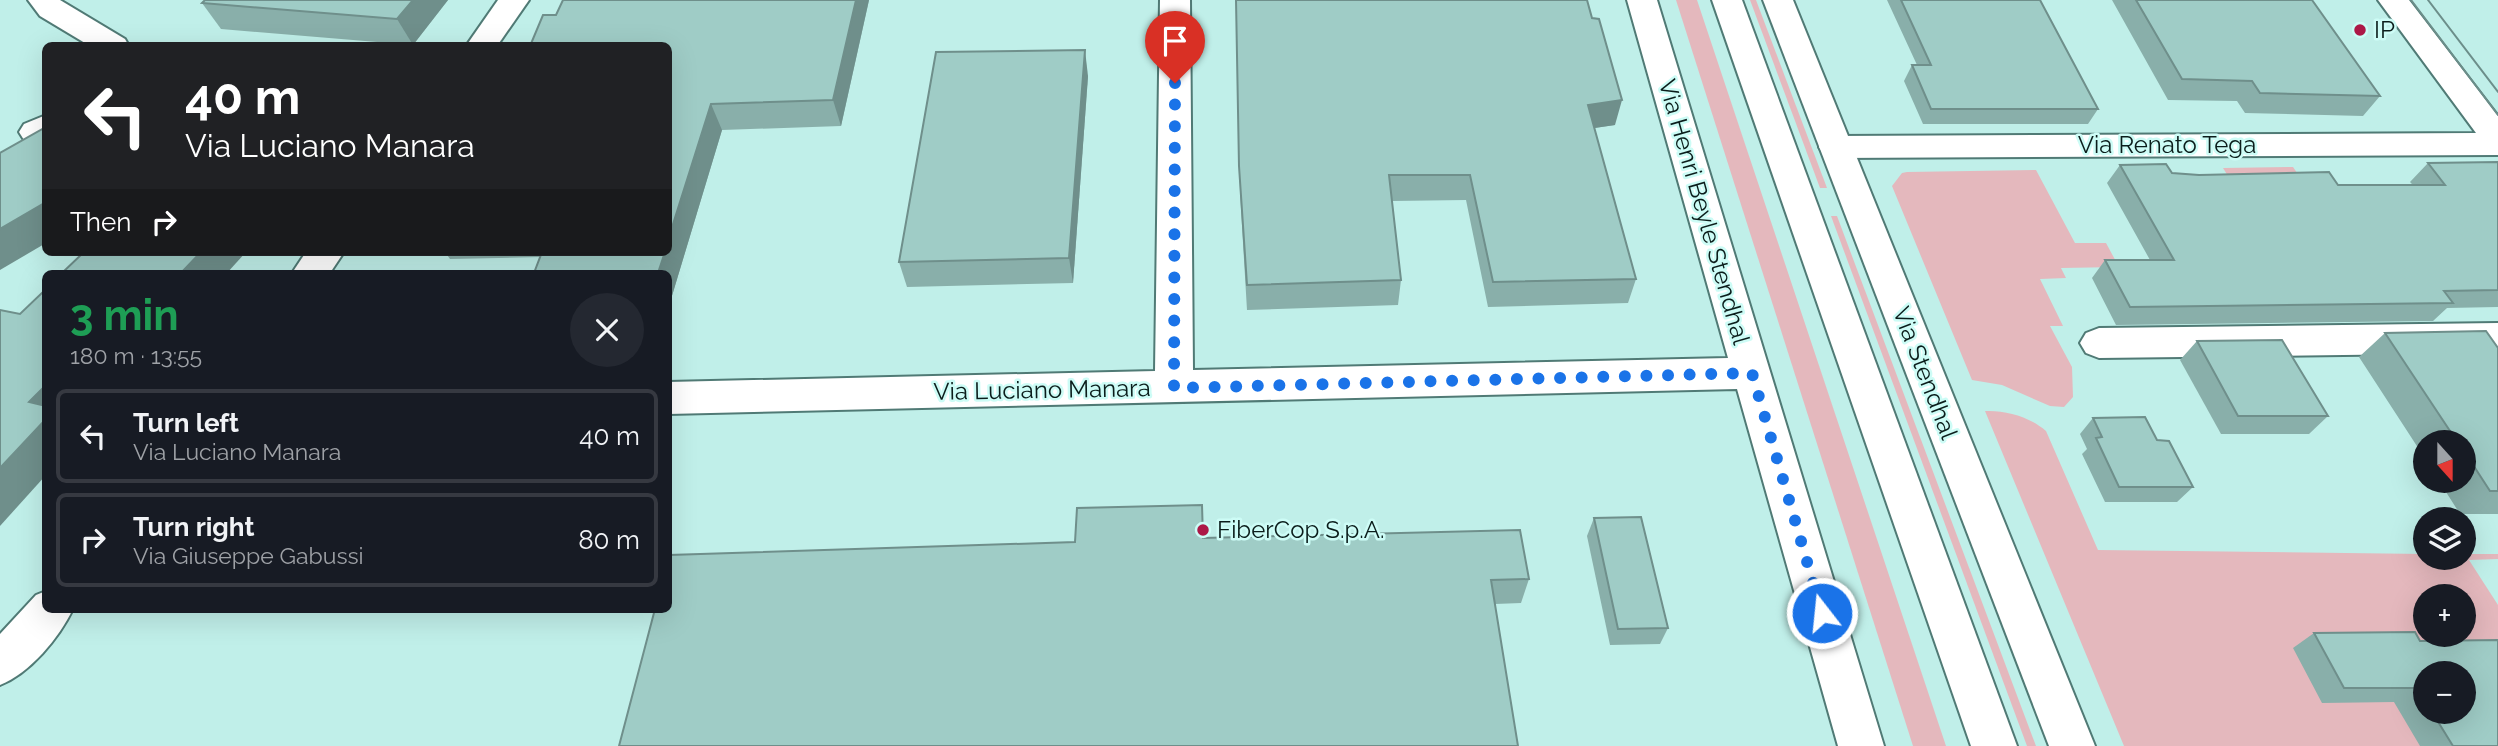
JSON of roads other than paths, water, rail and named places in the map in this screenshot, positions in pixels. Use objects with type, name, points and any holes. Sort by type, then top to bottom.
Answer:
[{"type":"street","points":[[43,0],[51,9],[107,42]]},
{"type":"street","points":[[484,42],[514,0]]},
{"type":"street","points":[[1174,388],[1175,0]]},
{"type":"street","name":"Via Henri Beyle Stendhal","points":[[1642,0],[1861,746]]},
{"type":"street","points":[[1727,0],[1994,746]]},
{"type":"street","name":"Via Stendhal","points":[[1777,0],[2072,746]]},
{"type":"street","points":[[2393,0],[2498,139]]},
{"type":"street","name":"Via Renato Tega","points":[[1836,147],[2498,145]]},
{"type":"street","points":[[312,270],[323,256]]},
{"type":"street","points":[[2099,343],[2498,338]]},
{"type":"street","name":"Via Luciano Manara","points":[[672,398],[1752,373]]},
{"type":"street","points":[[0,664],[43,619]]},
{"type":"street","points":[[0,692],[43,619]]},
{"type":"tram line","points":[[2411,0],[2498,115]]},
{"type":"tram line","points":[[2428,0],[2498,92]]},
{"type":"place","name":"IP","points":[[2360,30]]},
{"type":"place","name":"FiberCop S.p.A.","points":[[1203,530]]}]
